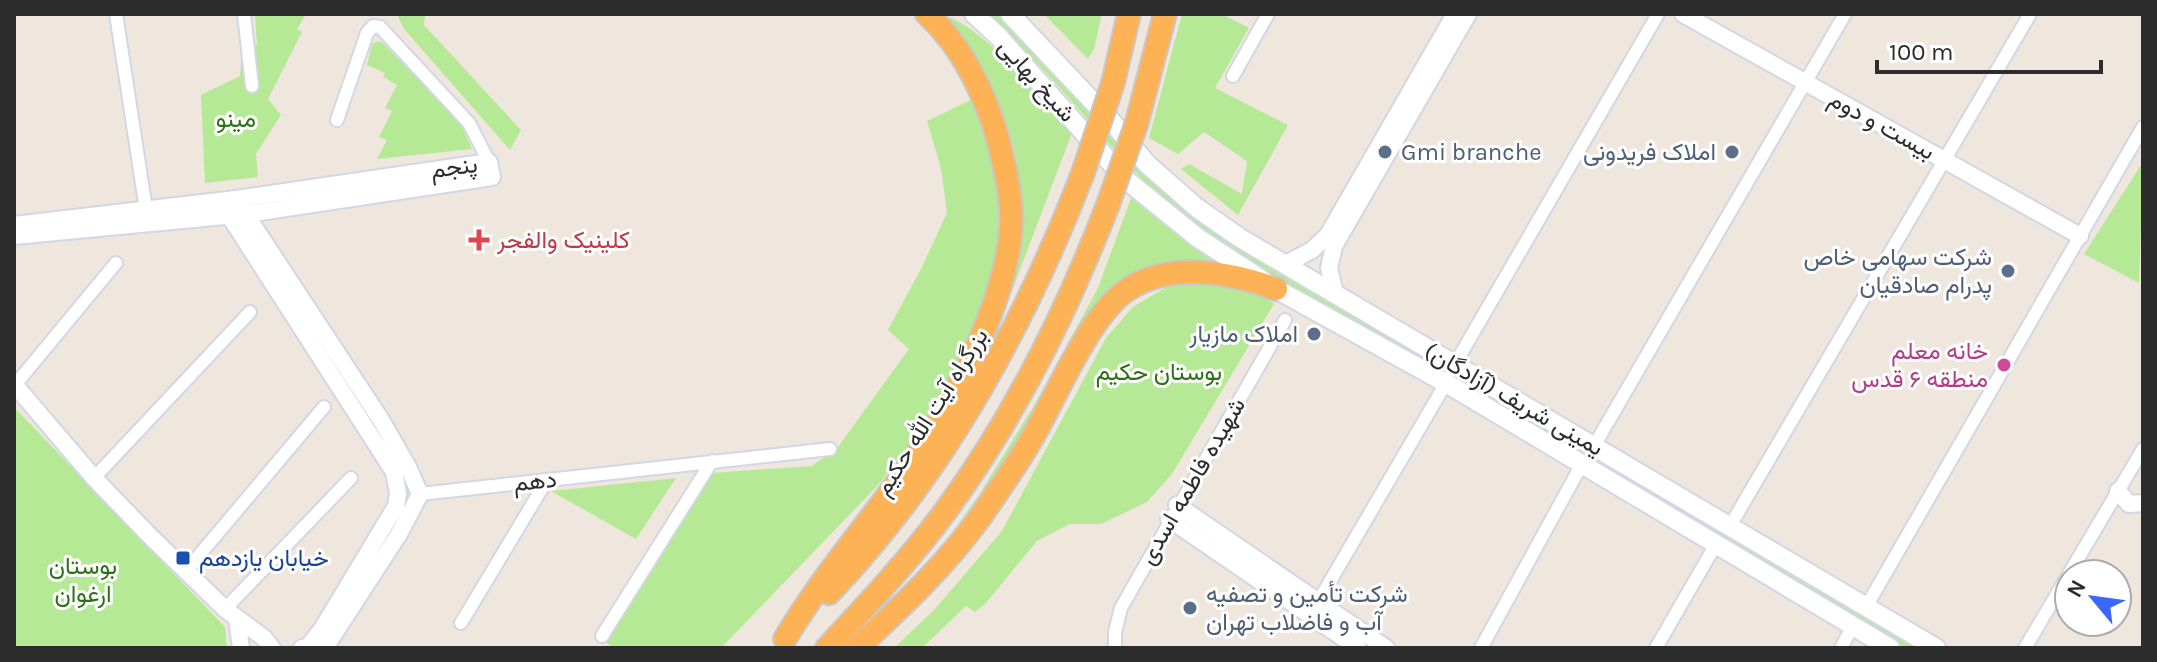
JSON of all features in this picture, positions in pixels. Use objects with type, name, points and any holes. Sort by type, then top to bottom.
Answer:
[{"type":"highway","points":[[780,644],[808,600],[900,479],[929,433],[976,347],[1000,288],[1009,241],[1011,209],[1006,173],[994,127],[970,71],[927,14]]},
{"type":"highway","name":"بزرگراه آیت الله حکیم","points":[[780,644],[879,537],[914,492],[1009,339],[1036,285],[1083,173],[1113,83],[1129,14]]},
{"type":"highway","points":[[827,648],[910,556],[948,508],[1016,401],[1069,299],[1109,202],[1137,122],[1165,14]]},
{"type":"highway","points":[[857,648],[909,600],[980,517],[1030,442],[1084,343],[1116,298],[1142,283],[1180,272],[1259,282],[1276,289]]},
{"type":"main road","name":"شیخ بهایی","points":[[974,14],[998,36],[1097,149]]},
{"type":"main road","name":"شیخ بهایی","points":[[1010,14],[1113,123]]},
{"type":"main road","name":"یمینی شریف (آزادگان)","points":[[1113,123],[1147,164],[1197,208],[1284,265],[1936,648]]},
{"type":"main road","name":"یمینی شریف (آزادگان)","points":[[1097,149],[1125,179],[1167,215],[1276,289],[1446,383],[1890,648]]},
{"type":"street","points":[[116,14],[146,210]]},
{"type":"street","points":[[244,14],[252,86]]},
{"type":"street","points":[[1233,76],[1268,14]]},
{"type":"street","points":[[1335,294],[1329,268],[1329,243],[1455,14]]},
{"type":"street","points":[[1284,265],[1329,243],[1468,14]]},
{"type":"street","points":[[1455,364],[1658,14]]},
{"type":"street","name":"بیست و دوم","points":[[1683,14],[2080,236]]},
{"type":"street","points":[[1594,446],[1845,14]]},
{"type":"street","points":[[1730,526],[2030,14]]},
{"type":"street","points":[[337,120],[367,33],[373,26],[380,27],[469,123],[489,162]]},
{"type":"street","points":[[1866,607],[2143,127]]},
{"type":"street","name":"پنجم","points":[[16,225],[228,200],[489,162],[492,177],[238,215]]},
{"type":"street","points":[[228,200],[381,420],[420,494]]},
{"type":"street","points":[[16,225],[238,215]]},
{"type":"street","points":[[238,215],[394,472],[398,493],[396,506],[322,629],[308,647],[302,648]]},
{"type":"street","points":[[116,263],[14,384],[94,478],[185,572],[272,648]]},
{"type":"street","points":[[94,478],[250,312]]},
{"type":"street","name":"شهیده فاطمه اسدی","points":[[1115,648],[1121,608],[1285,320]]},
{"type":"street","points":[[1318,602],[1446,383]]},
{"type":"street","points":[[185,572],[324,407]]},
{"type":"street","name":"دهم","points":[[420,494],[830,449]]},
{"type":"street","points":[[2025,648],[2143,449]]},
{"type":"street","points":[[602,636],[712,461]]},
{"type":"street","points":[[1481,648],[1582,464]]},
{"type":"street","points":[[231,614],[351,478]]},
{"type":"street","points":[[461,623],[547,480]]},
{"type":"street","points":[[2118,491],[2129,504],[2143,503]]},
{"type":"street","points":[[398,493],[420,494]]},
{"type":"street","points":[[325,648],[399,534],[420,494]]},
{"type":"street","points":[[1173,512],[1318,602],[1352,638]]},
{"type":"street","points":[[1173,512],[1352,638],[1386,648]]},
{"type":"street","points":[[1656,648],[1716,544]]},
{"type":"street","points":[[231,614],[241,648]]},
{"type":"street","points":[[1841,648],[1853,626]]},
{"type":"green space","name":"مینو","points":[[255,14],[306,14],[297,29],[302,32],[268,99],[281,115],[256,154],[258,177],[205,183],[201,95],[240,76],[242,52],[257,45]]},
{"type":"green space","points":[[397,14],[425,14],[424,25],[521,130],[510,150],[404,29]]},
{"type":"green space","points":[[940,14],[976,33],[994,48],[1072,133],[1011,293],[1007,287],[1018,184],[1015,152],[1006,121],[982,66]]},
{"type":"green space","points":[[987,14],[998,15],[1032,48],[1150,179],[1209,228],[1920,648],[1906,648],[1223,245],[1175,210],[1146,183],[1029,54]]},
{"type":"green space","points":[[1044,14],[1102,14],[1094,49],[1088,59]]},
{"type":"green space","points":[[1182,14],[1222,14],[1249,28],[1215,88],[1288,125],[1238,215],[1181,169],[1189,164],[1242,194],[1247,161],[1204,132],[1178,154],[1149,138]]},
{"type":"green space","points":[[378,41],[460,122],[472,149],[377,159],[387,140],[379,137],[392,111],[385,108],[397,85],[383,77],[385,73],[367,65],[372,44]]},
{"type":"green space","points":[[975,98],[998,167],[998,244],[988,300],[962,360],[909,444],[879,484],[721,648],[615,648],[603,641],[711,473],[812,466],[838,447],[909,349],[888,330],[947,213],[941,168],[927,121]]},
{"type":"green space","points":[[2143,162],[2139,283],[2084,254]]},
{"type":"green space","points":[[1133,193],[1221,261],[1176,262],[1133,278],[960,536],[954,530],[1036,402],[1098,288]]},
{"type":"green space","name":"بوستان حکیم","points":[[1193,280],[1250,287],[1274,304],[1172,474],[1147,502],[1101,524],[1070,524],[1037,541],[985,604],[975,612],[966,606],[922,648],[894,648],[934,610],[1002,531],[1106,338],[1133,307],[1175,282]]},
{"type":"green space","name":"بوستان ارغوان","points":[[14,407],[225,627],[227,648],[14,648]]},
{"type":"green space","points":[[676,478],[636,539],[551,491]]},
{"type":"place","name":"Gmi branche","points":[[1385,152]]},
{"type":"place","name":"املاک فریدونی","points":[[1732,152]]},
{"type":"place","name":"کلینیک والفجر","points":[[479,240]]},
{"type":"place","name":"شرکت سهامی خاص پدرام صادقیان","points":[[2008,271]]},
{"type":"place","name":"املاک مازیار","points":[[1314,334]]},
{"type":"place","name":"خانه معلم منطقه ۶ قدس","points":[[2004,365]]},
{"type":"place","name":"خیابان یازدهم","points":[[183,558]]},
{"type":"place","name":"شركت تأمين و تصفيه آب و فاضلاب تهران","points":[[1190,608]]}]
